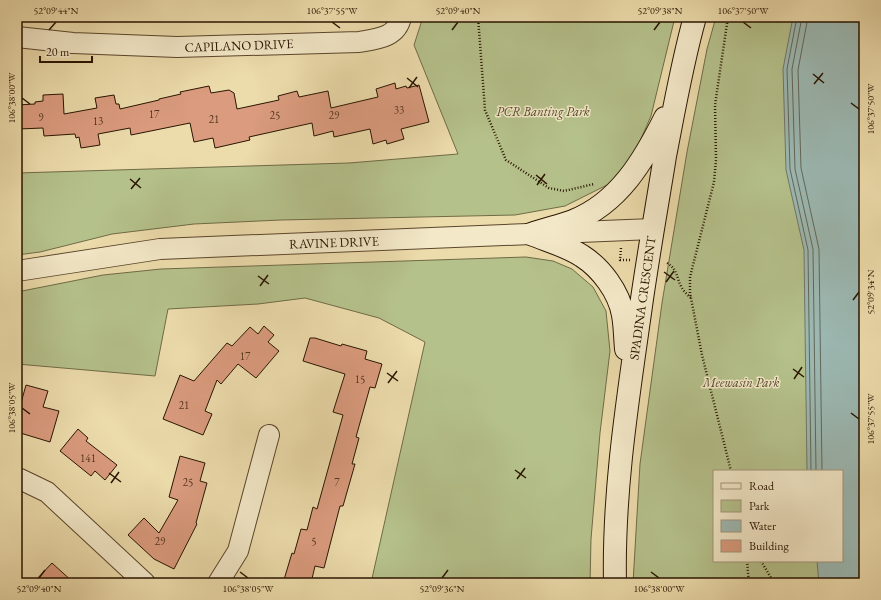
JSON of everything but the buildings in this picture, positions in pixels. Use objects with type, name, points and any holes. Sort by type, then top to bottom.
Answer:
[{"type":"street","name":"CAPILANO DRIVE","points":[[17,37],[73,44],[177,47],[359,42],[392,34],[401,17]]},
{"type":"street","name":"SPADINA CRESCENT","points":[[615,583],[614,559],[620,461],[629,391],[653,229],[676,98],[695,17]]},
{"type":"street","points":[[531,234],[574,221],[598,208],[615,194],[629,178],[649,150],[676,98]]},
{"type":"street","name":"RAVINE DRIVE","points":[[17,271],[160,249],[653,229]]},
{"type":"street","points":[[531,234],[581,256],[592,264],[610,284],[617,296],[623,314],[629,391]]},
{"type":"street","points":[[218,583],[238,550],[269,435]]},
{"type":"street","points":[[17,480],[20,479],[48,492],[145,583]]},
{"type":"path","points":[[478,17],[485,110],[506,160],[549,188],[564,190],[600,183],[605,184],[615,194]]},
{"type":"path","points":[[728,17],[715,105],[716,160],[714,182],[690,277],[691,298],[702,355],[731,470]]},
{"type":"path","points":[[622,230],[620,260],[667,263],[673,267],[677,273],[683,290],[691,298]]},
{"type":"path","points":[[747,562],[749,583]]},
{"type":"path","points":[[762,562],[774,583]]},
{"type":"green space","name":"PCR Banting Park","points":[[423,17],[675,17],[651,116],[636,150],[613,182],[565,206],[515,215],[281,220],[194,224],[112,234],[40,252],[17,255],[17,173],[349,163],[458,154],[414,45]]},
{"type":"green space","name":"Meewasin Park","points":[[716,17],[818,17],[830,470],[713,470],[713,562],[842,562],[849,583],[633,583],[640,464],[662,303],[687,152],[707,49]]},
{"type":"green space","points":[[526,257],[553,261],[572,269],[593,287],[606,311],[610,351],[600,433],[591,539],[590,583],[371,583],[425,342],[379,318],[305,298],[258,304],[168,309],[155,376],[17,364],[17,292],[103,275],[161,269]]},
{"type":"water","points":[[793,17],[864,17],[864,583],[819,583],[817,562],[843,562],[843,470],[807,470],[804,250],[786,170],[783,69]]}]
